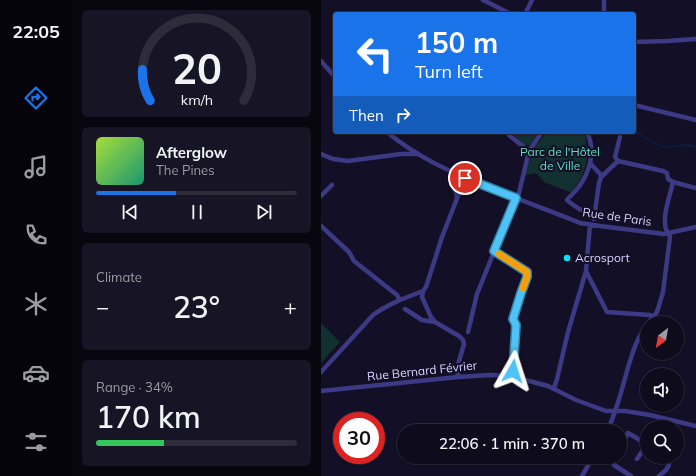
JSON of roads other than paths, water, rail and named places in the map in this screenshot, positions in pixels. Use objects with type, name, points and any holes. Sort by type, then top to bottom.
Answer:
[{"type":"street","points":[[483,0],[507,12]]},
{"type":"street","points":[[526,12],[532,0]]},
{"type":"street","points":[[604,0],[604,12]]},
{"type":"street","points":[[636,42],[696,39]]},
{"type":"street","points":[[321,61],[333,75]]},
{"type":"street","points":[[636,105],[696,120]]},
{"type":"street","name":"Rue de Paris","points":[[390,134],[418,155],[465,178],[580,223],[665,234],[696,227]]},
{"type":"street","points":[[508,134],[529,151]]},
{"type":"street","points":[[468,332],[477,294],[519,193],[529,151],[541,134]]},
{"type":"street","points":[[588,134],[594,155],[581,182],[575,192],[567,200],[579,209],[586,211],[592,217]]},
{"type":"street","points":[[620,137],[615,157],[618,160],[663,171],[667,173],[668,179],[673,182],[696,188]]},
{"type":"street","points":[[401,143],[403,150],[401,154]]},
{"type":"street","points":[[321,154],[333,159],[348,162],[401,154],[418,155]]},
{"type":"street","points":[[554,388],[568,332],[586,271],[590,225],[595,210],[600,181],[602,176],[618,160]]},
{"type":"street","points":[[590,163],[602,176]]},
{"type":"street","points":[[457,197],[455,185],[459,175]]},
{"type":"street","points":[[458,377],[457,368],[464,344],[463,340],[459,336],[435,322],[431,317],[422,297],[442,237],[465,178]]},
{"type":"street","points":[[654,316],[657,312],[663,292],[670,237],[666,231],[664,221],[673,182]]},
{"type":"street","points":[[321,196],[332,185]]},
{"type":"street","points":[[590,225],[587,219],[592,217]]},
{"type":"street","points":[[321,226],[349,252],[354,261],[397,295],[400,300]]},
{"type":"street","points":[[494,251],[527,272],[527,277],[513,319],[516,325],[516,330],[512,377]]},
{"type":"street","points":[[586,271],[607,312],[652,316]]},
{"type":"street","points":[[321,372],[373,316],[400,300],[423,291]]},
{"type":"street","points":[[405,308],[422,320],[435,322]]},
{"type":"street","points":[[610,424],[634,348],[640,336]]},
{"type":"street","name":"Rue Bernard Février","points":[[321,391],[458,377],[489,375],[512,377],[554,388],[576,400],[598,408],[650,415],[696,426]]},
{"type":"street","points":[[627,435],[628,433],[640,440]]},
{"type":"street","points":[[637,459],[640,456]]},
{"type":"street","points":[[582,476],[589,464]]},
{"type":"street","points":[[614,464],[631,476]]},
{"type":"street","points":[[659,476],[666,470],[669,466],[668,464]]},
{"type":"waterway","points":[[636,132],[654,143],[665,147],[684,145],[696,147]]},
{"type":"place","name":"Acrosport","points":[[567,258]]},
{"type":"park label","name":"Parc de l'Hôtel de Ville","points":[[560,159]]}]
